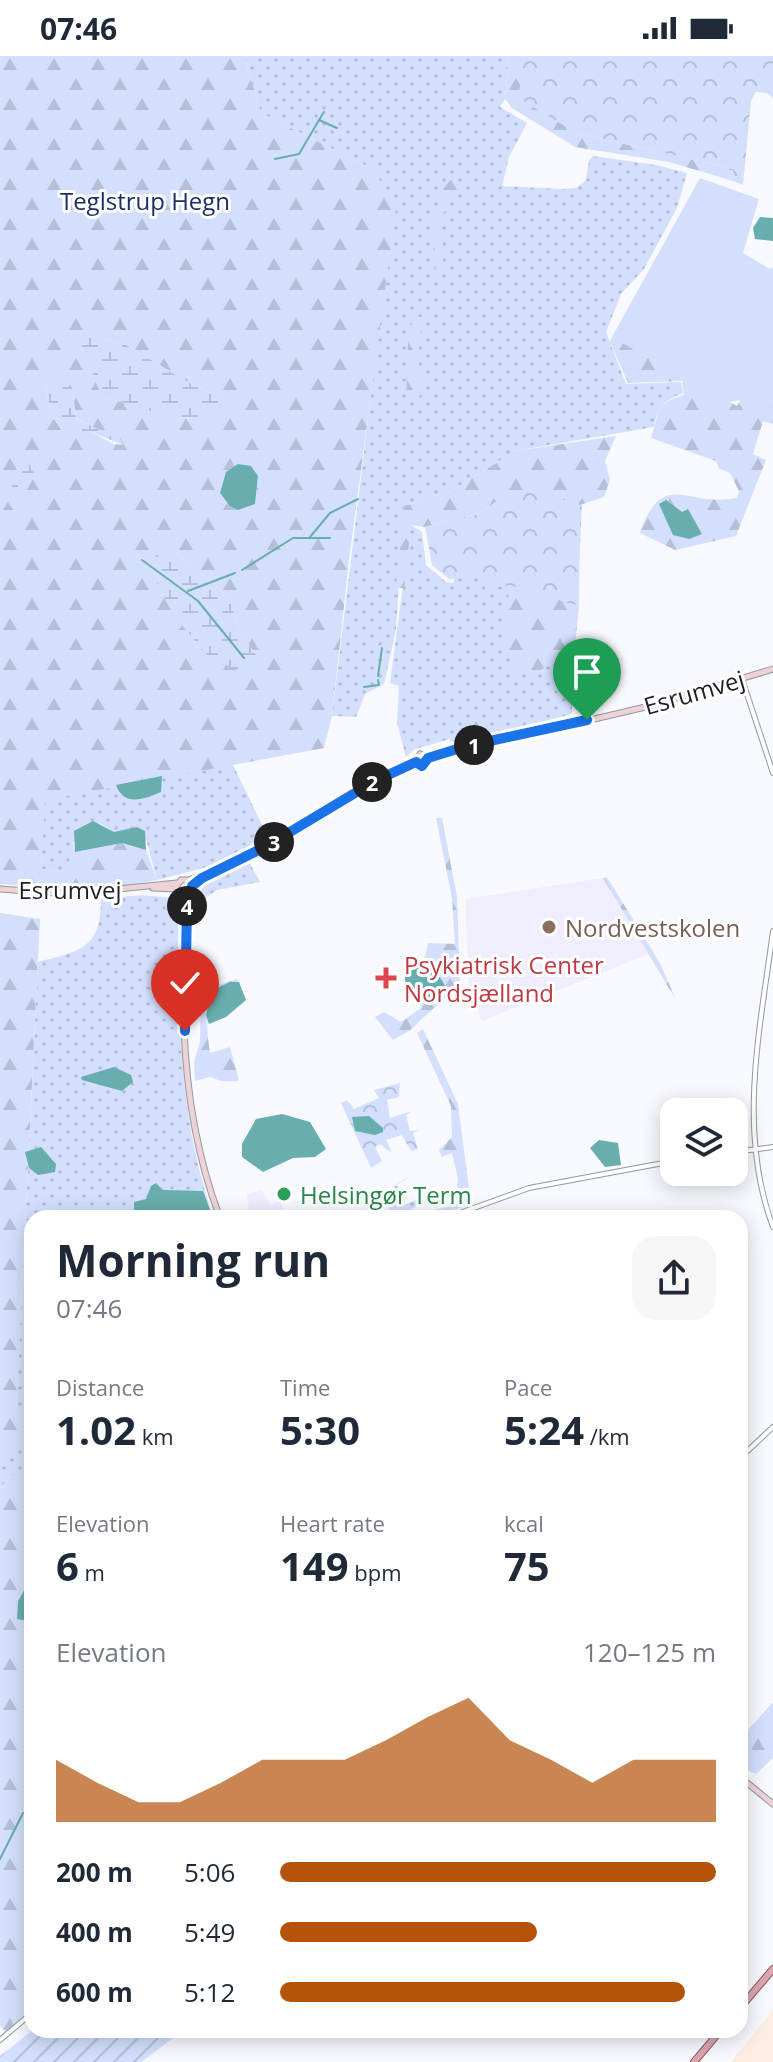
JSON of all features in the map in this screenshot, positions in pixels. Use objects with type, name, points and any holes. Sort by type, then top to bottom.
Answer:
[{"type":"main road","name":"Esrumvej","points":[[191,883],[245,857],[375,781],[416,762],[424,765],[428,758],[654,705],[773,669]]},
{"type":"main road","points":[[178,889],[191,883]]},
{"type":"main road","points":[[184,963],[191,883]]},
{"type":"main road","name":"Esrumvej","points":[[0,889],[65,894],[140,888],[178,889]]},
{"type":"main road","points":[[178,889],[189,894]]},
{"type":"main road","points":[[178,889],[190,1100],[205,1174],[217,1210]]},
{"type":"main road","points":[[748,1784],[773,1804]]},
{"type":"main road","points":[[748,1999],[773,1969]]},
{"type":"main road","points":[[694,2062],[714,2038]]},
{"type":"street","points":[[742,679],[773,773]]},
{"type":"street","points":[[773,931],[753,1087],[754,1149],[773,1227]]},
{"type":"street","points":[[748,1150],[773,1147]]},
{"type":"street","points":[[468,1210],[529,1188],[660,1164]]},
{"type":"street","points":[[748,1450],[773,1427]]},
{"type":"street","points":[[0,2040],[24,2020]]},
{"type":"shaded area","points":[[760,217],[773,218],[773,241],[755,239],[753,228]]},
{"type":"shaded area","points":[[238,464],[251,466],[258,476],[255,504],[238,510],[230,506],[220,493],[226,472]]},
{"type":"shaded area","points":[[666,500],[682,512],[688,509],[702,534],[689,539],[673,535],[659,504]]},
{"type":"shaded area","points":[[162,776],[161,792],[141,799],[129,799],[116,785]]},
{"type":"shaded area","points":[[93,821],[114,832],[137,827],[145,831],[146,850],[122,843],[75,852],[74,831]]},
{"type":"shaded area","name":"Nordvestskolen","points":[[603,878],[648,954],[482,1021],[469,988],[465,899]]},
{"type":"shaded area","points":[[415,964],[429,968],[440,977],[445,986],[441,995],[418,1001],[406,985],[404,972]]},
{"type":"shaded area","points":[[230,982],[239,982],[246,1000],[226,1017],[209,1024],[206,1015],[213,990]]},
{"type":"shaded area","points":[[114,1067],[131,1075],[133,1082],[122,1091],[82,1080],[81,1077]]},
{"type":"shaded area","points":[[282,1114],[310,1122],[326,1149],[315,1157],[293,1158],[263,1172],[242,1157],[242,1144],[256,1119]]},
{"type":"shaded area","points":[[369,1116],[383,1128],[383,1132],[375,1135],[355,1131],[352,1117]]},
{"type":"shaded area","points":[[599,1140],[618,1143],[621,1165],[605,1167],[590,1148]]},
{"type":"shaded area","points":[[41,1147],[56,1164],[55,1172],[38,1175],[29,1168],[25,1152]]},
{"type":"shaded area","points":[[156,1183],[163,1190],[203,1191],[210,1210],[134,1210],[134,1202],[146,1199],[151,1186]]},
{"type":"shaded area","points":[[262,1190],[270,1204],[280,1201],[283,1210],[249,1210],[247,1194]]},
{"type":"shaded area","points":[[24,1590],[24,1620],[17,1619],[18,1601]]},
{"type":"shaded area","points":[[773,2010],[773,2062],[731,2062]]},
{"type":"green space","name":"Teglstrup Hegn","points":[[0,56],[244,56],[261,113],[374,170],[396,208],[349,560],[332,716],[324,748],[45,800],[41,869],[62,872],[75,852],[122,843],[146,850],[157,880],[78,888],[0,884]],"holes":[[[102,338],[126,345],[191,384],[225,399],[188,419],[106,398],[90,362],[75,343],[82,339]],[[45,382],[72,387],[76,418],[123,445],[114,444],[89,431],[63,431],[51,415]],[[258,476],[255,504],[225,483]],[[171,549],[228,596],[243,637],[260,660]]]},
{"type":"green space","points":[[244,56],[509,56],[505,99],[500,107],[527,123],[509,157],[502,186],[576,188],[586,180],[589,160],[593,156],[687,173],[677,208],[644,269],[621,294],[606,332],[626,384],[681,382],[683,393],[663,405],[654,427],[515,451],[453,490],[404,506],[396,630],[384,684],[365,694],[356,717],[332,716],[382,304],[374,170],[261,113]]},
{"type":"green space","points":[[509,56],[525,56],[519,98],[577,133],[734,169],[730,180],[669,162],[575,147],[512,108],[505,99]]},
{"type":"green space","points":[[525,56],[773,56],[773,98],[767,93],[756,92],[751,101],[743,185],[730,180],[734,169],[577,133],[518,98]]},
{"type":"green space","points":[[454,177],[459,184],[442,215],[443,265],[436,270],[431,229],[443,188]]},
{"type":"green space","points":[[700,178],[759,199],[743,253],[770,269],[773,267],[773,401],[747,389],[741,400],[729,402],[612,337]]},
{"type":"green space","points":[[415,315],[422,318],[418,361],[425,388],[415,402],[406,394],[408,344]]},
{"type":"green space","points":[[612,337],[737,406],[747,388],[773,401],[773,424],[763,421],[753,454],[766,460],[736,536],[675,550],[640,533],[649,513],[658,501],[667,496],[678,494],[719,500],[737,498],[739,491],[730,473],[720,469],[716,461],[651,438],[657,415],[663,406],[684,395],[682,381],[628,383],[610,342]]},
{"type":"green space","points":[[76,338],[102,338],[126,345],[191,384],[225,399],[224,408],[196,418],[181,417],[106,398],[100,391],[87,356],[75,343]]},
{"type":"green space","points":[[55,376],[72,387],[76,419],[120,439],[123,445],[89,431],[63,431],[51,415],[45,382]]},
{"type":"green space","points":[[616,436],[605,461],[610,480],[604,497],[580,505],[535,488],[507,495],[477,514],[425,527],[411,525],[404,588],[396,588],[404,506],[453,490],[515,451]]},
{"type":"green space","points":[[23,452],[35,475],[15,512],[7,501]]},
{"type":"green space","points":[[537,482],[582,505],[577,608],[538,672],[550,663],[573,666],[572,714],[452,745],[450,739],[415,749],[406,757],[397,723],[399,686],[390,683],[411,525],[422,532],[426,565],[446,582],[454,583],[454,575]]},
{"type":"green space","points":[[535,488],[580,505],[579,606],[510,585],[485,589],[485,577],[449,579],[432,565],[425,527],[477,514],[507,495]]},
{"type":"green space","points":[[171,549],[228,596],[243,637],[260,660],[247,674],[209,657],[175,617],[154,578],[156,552]]},
{"type":"green space","points":[[510,585],[579,606],[573,666],[551,663],[538,672],[517,674],[502,643]]},
{"type":"green space","points":[[232,763],[269,839],[208,867],[157,880],[146,839],[114,832],[100,823],[73,842],[75,852],[62,872],[41,869],[44,800]]},
{"type":"green space","points":[[436,818],[442,818],[457,897],[460,984],[409,1031],[393,1040],[375,1017],[384,1012],[401,1022],[421,1008],[423,1000],[440,995],[445,986],[432,969],[423,965],[428,943],[455,944],[452,898]]},
{"type":"green space","points":[[249,862],[260,882],[217,890],[198,903],[202,882]]},
{"type":"green space","points":[[607,877],[661,965],[676,1000],[603,878]]},
{"type":"green space","points":[[142,895],[171,898],[178,904],[182,1063],[193,1141],[212,1210],[26,1210],[38,962],[66,955],[92,938],[100,916],[101,899]]},
{"type":"green space","points":[[0,913],[40,919],[16,1410],[24,1411],[24,1435],[0,1460]]},
{"type":"green space","points":[[237,979],[239,982],[230,982],[215,999],[208,1014],[207,1030],[210,1053],[230,1047],[239,1081],[221,1081],[210,1077],[195,1081],[194,1062],[200,1042],[201,985],[212,987]]},
{"type":"green space","points":[[423,1029],[458,1104],[471,1204],[454,1210],[458,1179],[452,1153],[442,1157],[439,1150],[452,1137],[451,1106],[417,1033]]},
{"type":"green space","points":[[400,1083],[399,1097],[387,1100],[390,1118],[412,1111],[406,1115],[410,1131],[419,1130],[413,1133],[418,1149],[411,1151],[402,1135],[386,1140],[392,1153],[380,1144],[375,1147],[382,1161],[371,1168],[341,1103],[347,1100],[354,1109],[379,1098],[374,1090]]},
{"type":"green space","points":[[412,1175],[397,1185],[404,1205],[421,1198],[420,1204],[410,1210],[389,1210],[383,1193]]},
{"type":"green space","points":[[455,1205],[454,1210],[434,1210]]},
{"type":"green space","points":[[24,1248],[24,1412],[16,1411]]},
{"type":"green space","points":[[24,1434],[24,1474],[11,1475],[0,1489],[0,1460]]},
{"type":"green space","points":[[24,1474],[24,1590],[18,1601],[17,1618],[24,1620],[24,2017],[5,2032],[0,2025],[0,1489],[11,1475]]},
{"type":"green space","points":[[773,1702],[773,1758],[756,1774],[748,1770],[748,1730]]},
{"type":"green space","points":[[24,2037],[173,2038],[141,2062],[0,2062],[0,2056]]},
{"type":"waterway","points":[[319,120],[324,112]]},
{"type":"waterway","points":[[275,159],[299,154],[319,120],[337,128]]},
{"type":"waterway","points":[[310,537],[330,513],[358,499]]},
{"type":"waterway","points":[[242,570],[293,538],[330,538]]},
{"type":"waterway","points":[[142,560],[198,601],[244,658]]},
{"type":"waterway","points":[[188,591],[235,573]]},
{"type":"waterway","points":[[378,676],[382,648]]},
{"type":"waterway","points":[[364,687],[379,685],[378,680]]},
{"type":"waterway","points":[[0,1859],[23,1813]]},
{"type":"place","name":"Nordvestskolen","points":[[549,927]]},
{"type":"place","name":"Psykiatrisk Center Nordsjælland","points":[[386,978]]},
{"type":"place","name":"Helsingør Term","points":[[284,1194]]},
{"type":"route","points":[[185,1031],[187,899],[196,882],[283,837],[375,781],[416,762],[422,766],[428,758],[467,746],[587,720]]}]
